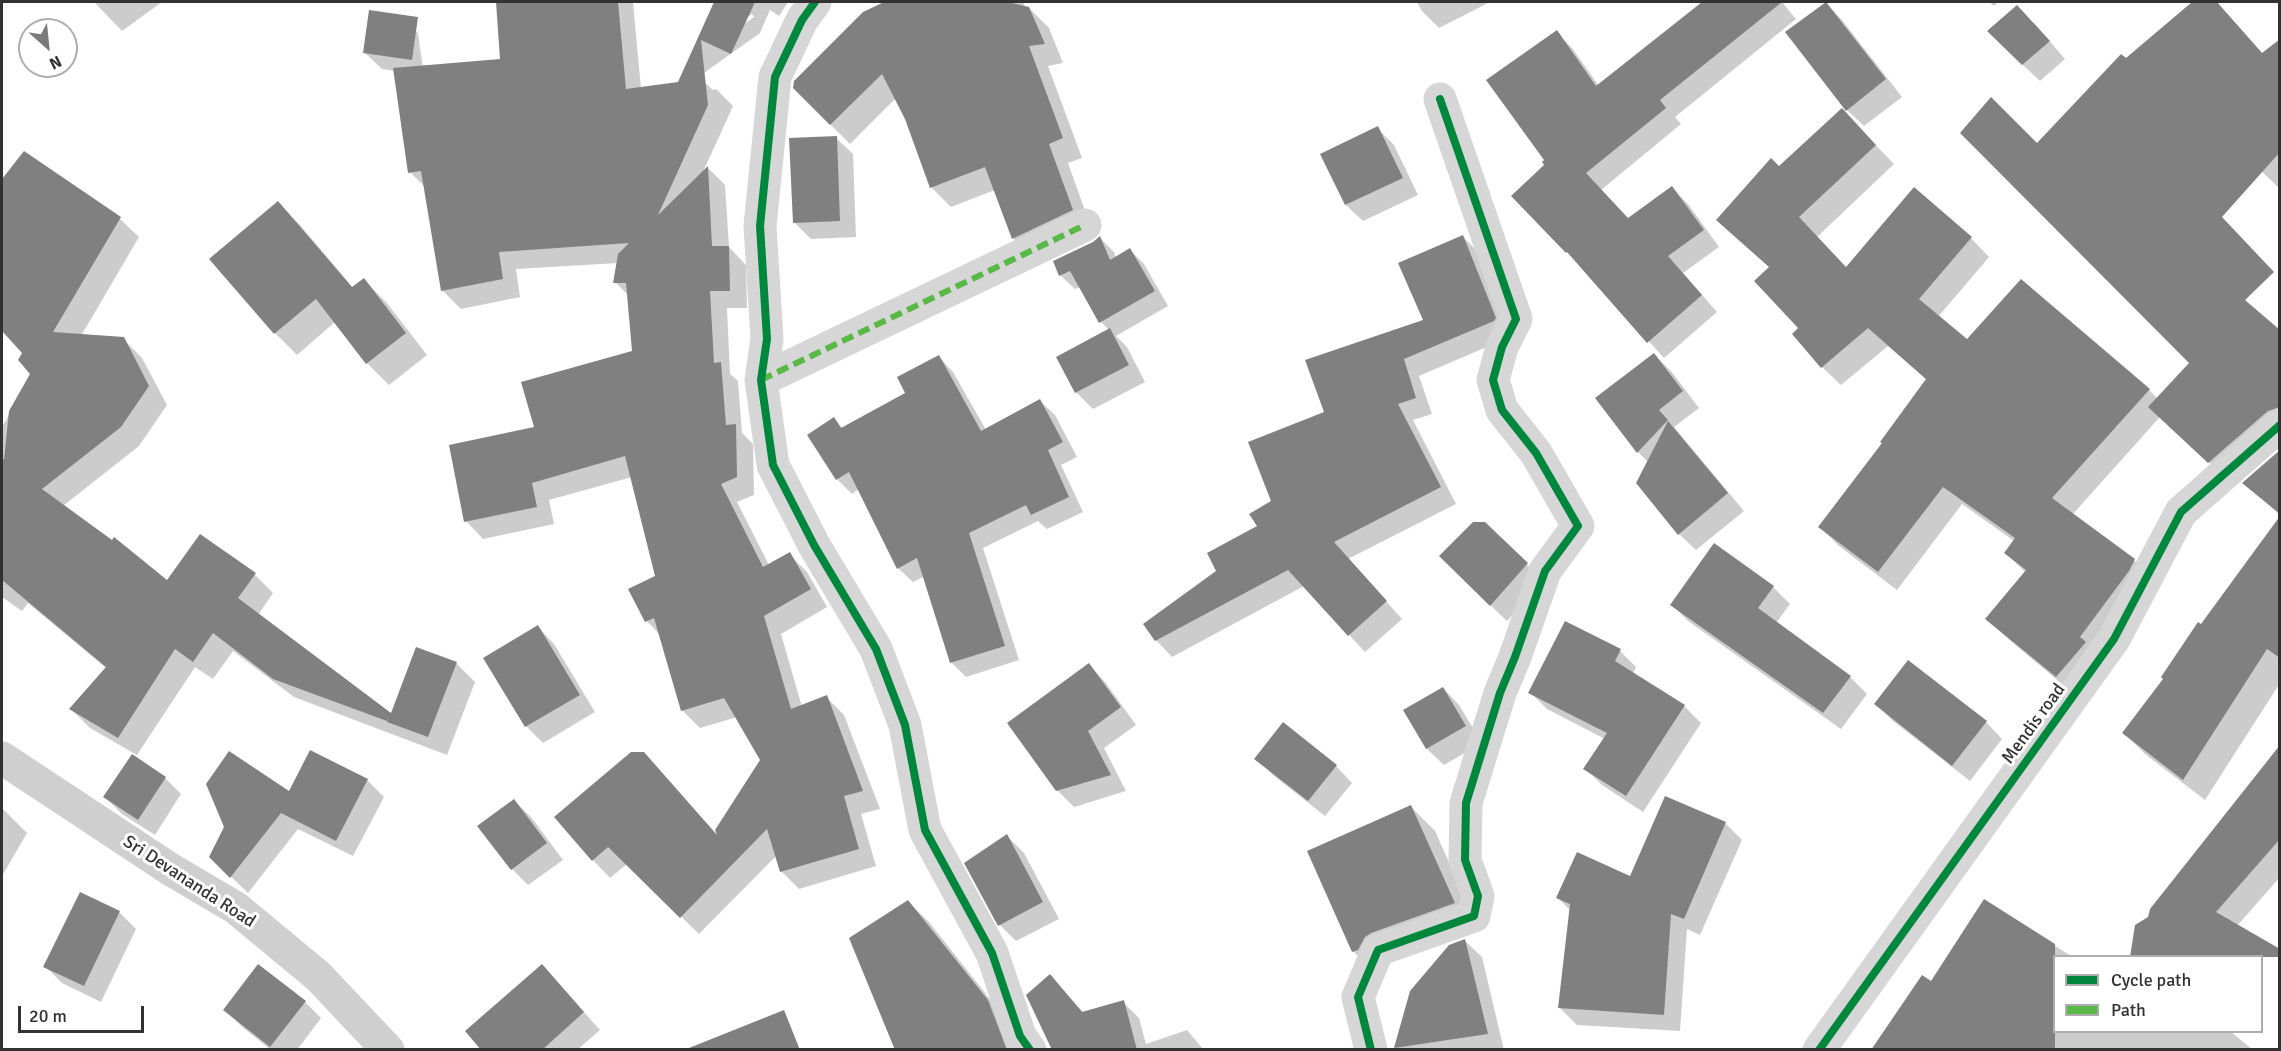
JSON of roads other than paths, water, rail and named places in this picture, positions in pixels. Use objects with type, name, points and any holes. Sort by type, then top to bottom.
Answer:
[{"type":"street","points":[[815,2],[802,20],[775,77],[760,226],[767,339],[761,380],[773,465],[814,545],[876,649],[905,725],[925,830],[992,953],[1020,1036],[1030,1050]]},
{"type":"street","points":[[1371,1050],[1358,997],[1378,950],[1474,916],[1478,896],[1465,860],[1466,803],[1500,693],[1545,571],[1578,526],[1536,453],[1502,410],[1493,380],[1503,347],[1516,319],[1440,99]]},
{"type":"street","points":[[761,380],[1085,225]]},
{"type":"street","name":"Mendis road","points":[[1819,1050],[2114,639],[2181,512],[2280,425]]},
{"type":"street","name":"Sri Devananda Road","points":[[2,758],[170,869],[236,908],[318,976],[388,1050]]}]
